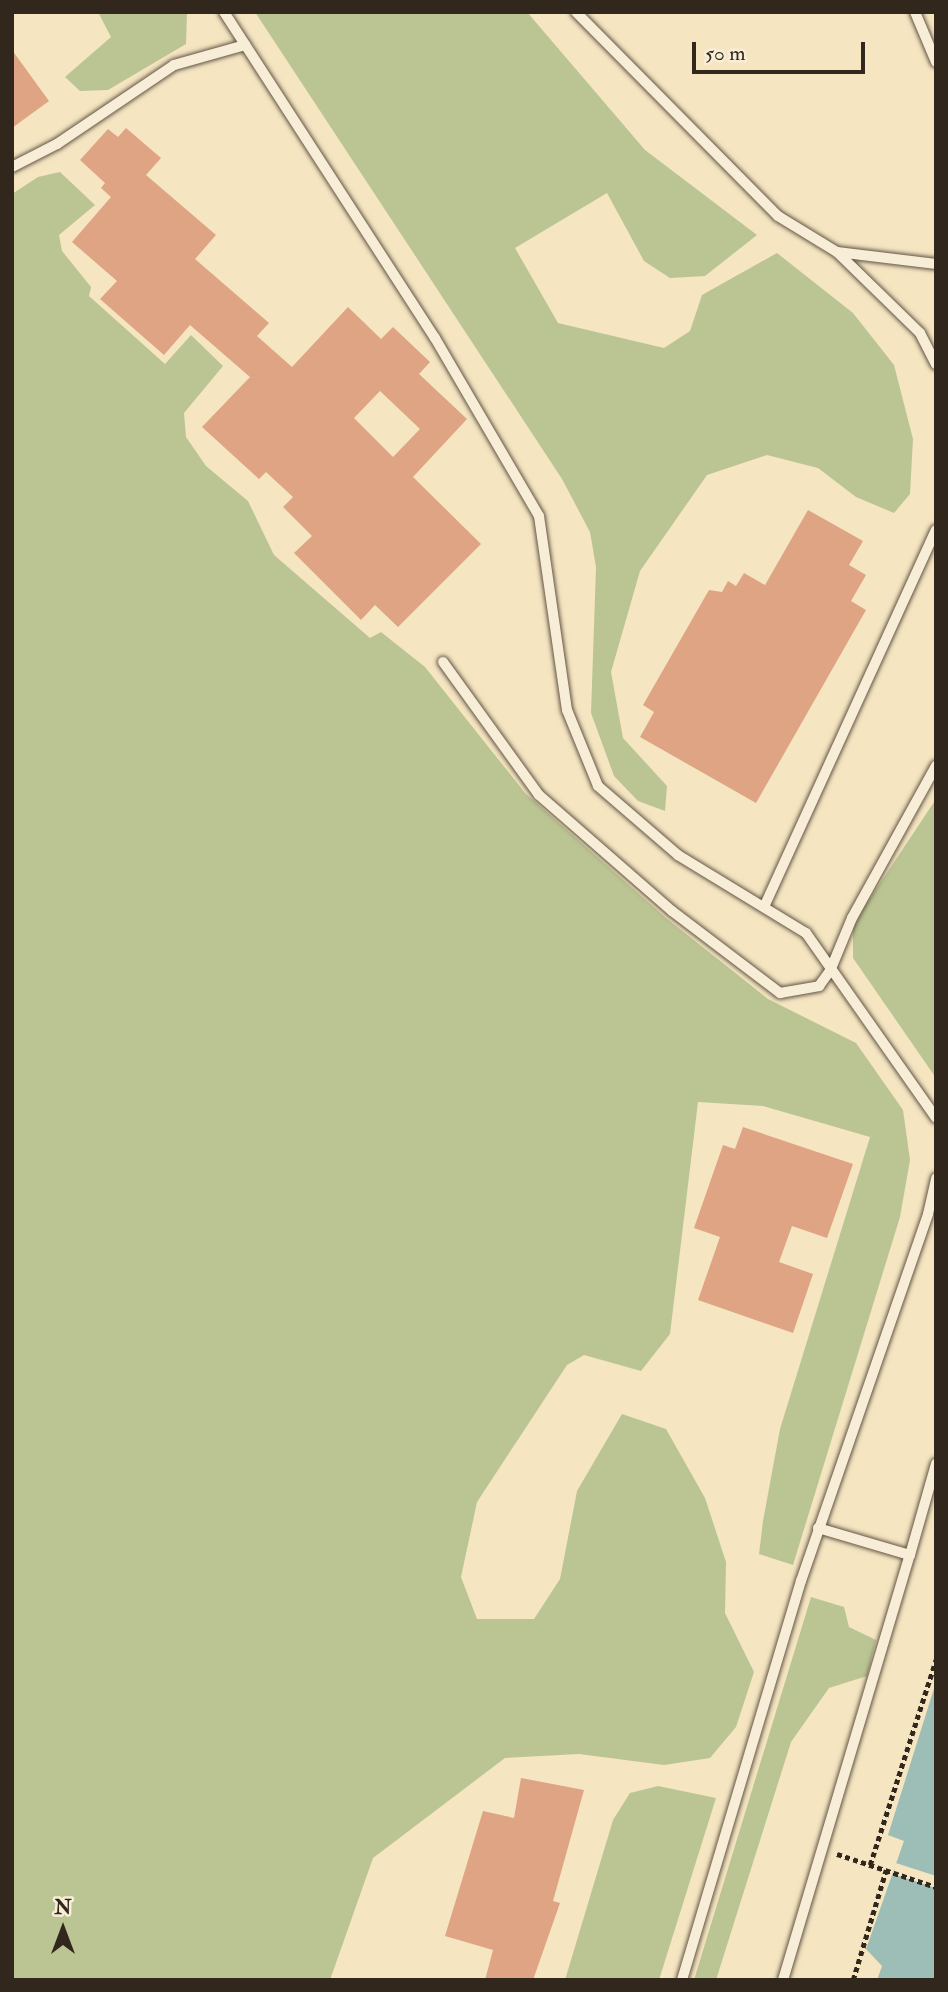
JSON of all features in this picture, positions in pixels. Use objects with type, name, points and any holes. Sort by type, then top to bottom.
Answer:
[{"type":"lane","points":[[224,12],[435,338],[539,516],[568,710],[598,786],[678,855],[806,933],[830,971],[912,1077],[936,1118]]},
{"type":"lane","points":[[576,12],[778,216],[837,252],[920,333],[936,364]]},
{"type":"lane","points":[[915,12],[936,62]]},
{"type":"lane","points":[[12,167],[57,144],[174,65],[246,45]]},
{"type":"lane","points":[[837,252],[936,264]]},
{"type":"lane","points":[[764,907],[936,530]]},
{"type":"lane","points":[[443,662],[539,794],[672,911],[780,993],[819,986],[830,971],[852,918],[936,766]]},
{"type":"lane","points":[[682,1980],[818,1528],[928,1214],[936,1178]]},
{"type":"lane","points":[[783,1980],[936,1464]]},
{"type":"lane","points":[[818,1528],[910,1555]]},
{"type":"path","points":[[870,1865],[936,1660]]},
{"type":"path","points":[[823,1849],[936,1887]]},
{"type":"path","points":[[853,1980],[886,1870]]},
{"type":"green space","points":[[98,12],[187,12],[186,44],[108,90],[80,91],[65,77],[111,37]]},
{"type":"green space","points":[[255,12],[527,12],[645,150],[757,235],[705,276],[670,278],[644,261],[607,193],[515,248],[558,323],[664,348],[690,331],[702,295],[777,253],[853,313],[894,365],[913,439],[910,494],[894,513],[856,497],[818,468],[767,455],[707,475],[640,571],[611,672],[623,738],[667,786],[665,811],[638,801],[614,776],[591,713],[596,567],[590,532],[562,479]]},
{"type":"green space","points":[[60,172],[95,205],[59,235],[62,251],[91,287],[89,296],[165,364],[191,335],[223,366],[184,413],[186,437],[206,466],[248,501],[274,555],[370,638],[381,632],[425,667],[525,793],[666,918],[768,999],[856,1043],[903,1110],[910,1160],[900,1217],[793,1565],[759,1554],[763,1521],[780,1429],[870,1137],[763,1106],[698,1102],[670,1334],[641,1371],[584,1355],[567,1365],[477,1502],[461,1577],[477,1619],[534,1619],[560,1579],[577,1491],[622,1414],[666,1429],[705,1498],[726,1562],[725,1613],[754,1672],[736,1727],[710,1758],[664,1765],[579,1754],[505,1758],[373,1858],[330,1980],[12,1980],[12,194],[38,177]]},
{"type":"green space","points":[[936,799],[936,1078],[853,958],[853,924]]},
{"type":"green space","points":[[811,1597],[844,1607],[849,1627],[876,1640],[867,1676],[829,1688],[791,1742],[716,1980],[694,1980]]},
{"type":"green space","points":[[658,1786],[716,1798],[659,1980],[565,1980],[613,1820],[630,1793]]},
{"type":"water","points":[[936,1682],[936,1876],[896,1863],[904,1841],[888,1835]]},
{"type":"water","points":[[895,1866],[893,1874],[936,1888],[936,1980],[877,1980],[882,1966],[866,1949]]},
{"type":"building","points":[[12,50],[49,101],[12,128]]},
{"type":"building","points":[[126,128],[161,158],[146,175],[216,235],[195,259],[269,323],[257,336],[292,367],[348,307],[381,339],[393,327],[430,362],[419,374],[467,419],[413,477],[481,544],[398,627],[375,605],[361,620],[294,553],[312,536],[283,507],[293,497],[266,472],[259,479],[202,427],[250,377],[190,325],[164,355],[100,299],[117,281],[72,242],[111,197],[101,188],[105,183],[80,160],[108,129],[118,137]],"holes":[[[380,391],[420,429],[393,457],[354,418]]]},
{"type":"building","points":[[808,510],[863,541],[849,565],[866,575],[851,601],[866,610],[756,803],[640,737],[654,712],[643,705],[709,590],[722,592],[728,581],[736,586],[744,573],[765,585]]},
{"type":"building","points":[[743,1127],[853,1164],[827,1238],[792,1226],[779,1262],[813,1274],[793,1333],[698,1300],[720,1237],[694,1228],[723,1145],[735,1149]]},
{"type":"building","points":[[521,1778],[584,1790],[553,1901],[560,1903],[533,1980],[485,1980],[493,1950],[445,1936],[483,1811],[514,1818]]}]
